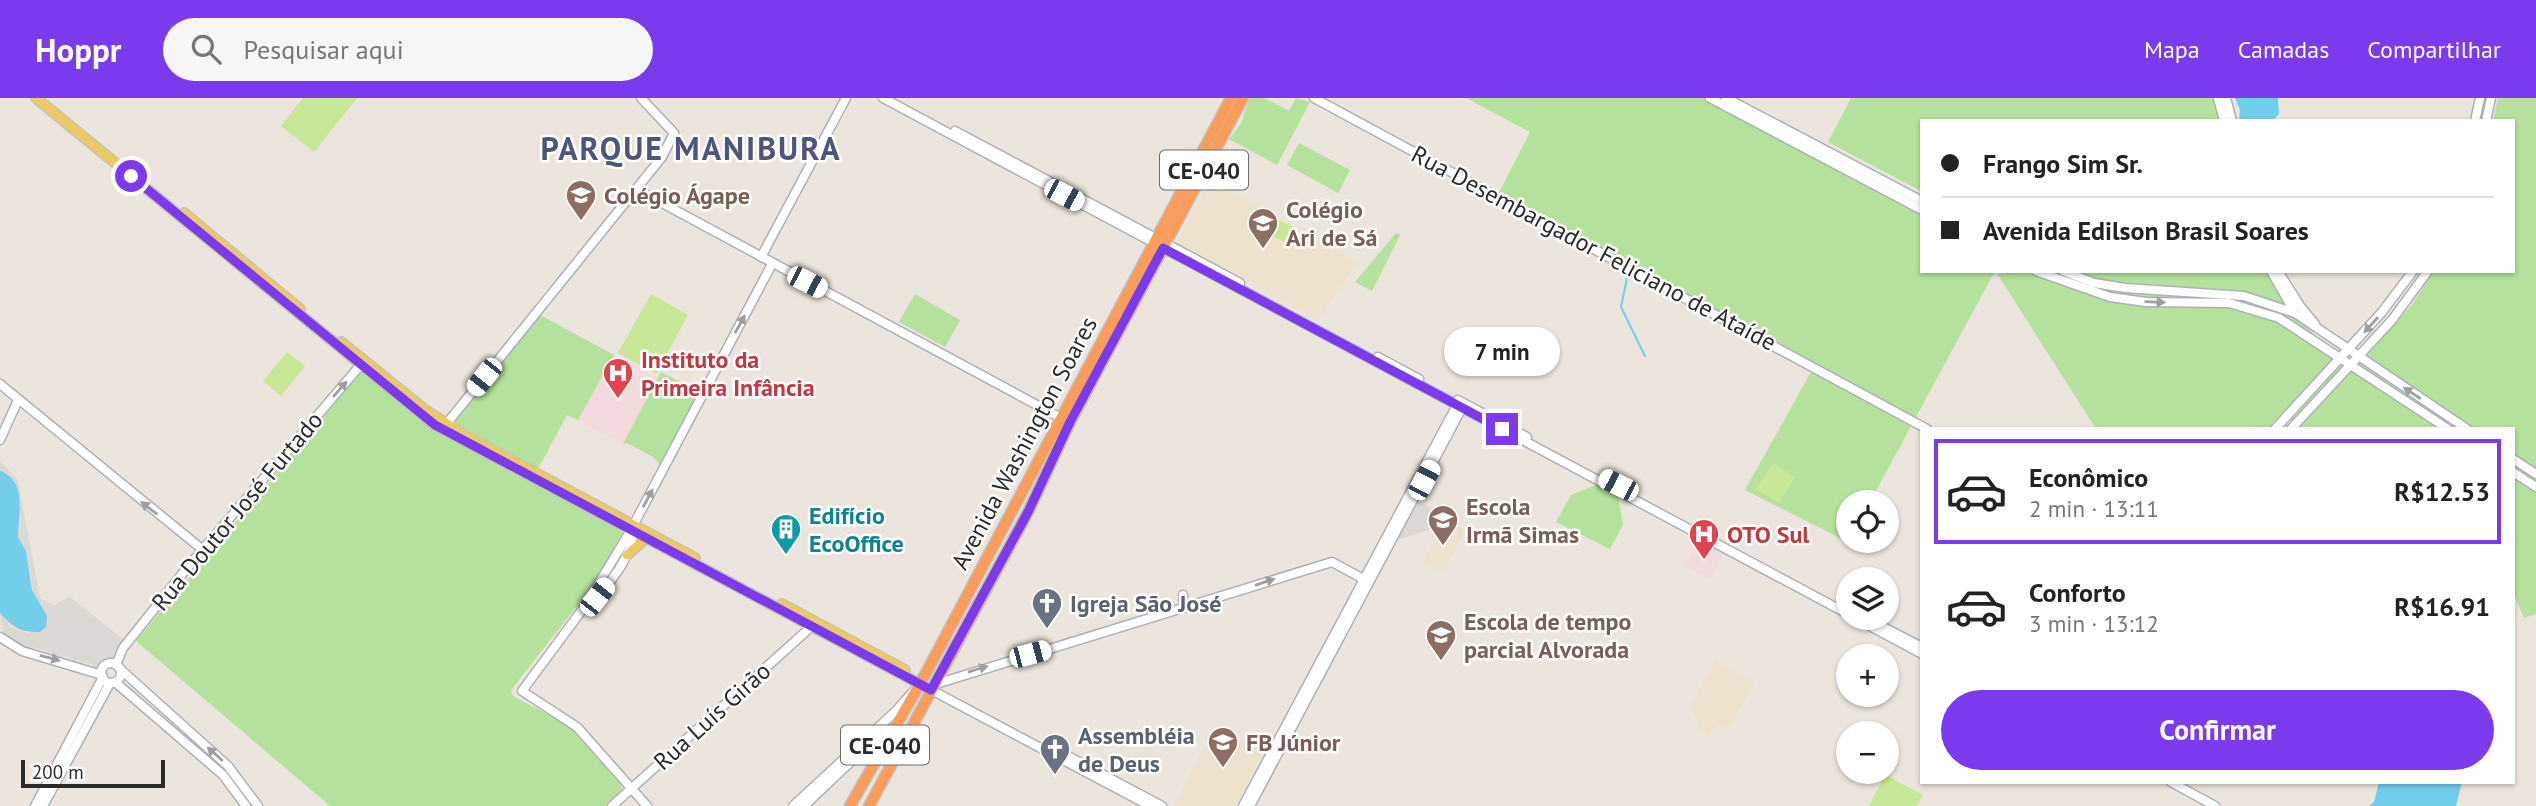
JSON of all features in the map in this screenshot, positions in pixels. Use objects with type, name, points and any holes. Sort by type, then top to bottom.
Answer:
[{"type":"highway","name":"Avenida Washington Soares","points":[[867,806],[1028,512],[1231,98]]},
{"type":"highway","name":"Avenida Washington Soares","points":[[851,806],[921,682],[1061,418],[1243,98]]},
{"type":"highway","points":[[851,806],[862,801],[867,806]]},
{"type":"main road","points":[[36,98],[362,363]]},
{"type":"main road","points":[[45,98],[362,363],[415,411],[921,682]]},
{"type":"main road","points":[[633,529],[921,682]]},
{"type":"main road","points":[[622,558],[646,538]]},
{"type":"street","points":[[444,427],[653,170],[674,133],[641,98]]},
{"type":"street","points":[[761,257],[846,98]]},
{"type":"street","points":[[883,98],[1160,243],[1836,608]]},
{"type":"street","points":[[894,98],[984,149]]},
{"type":"street","name":"Rua Desembargador Feliciano de Ataíde","points":[[1314,98],[1924,427]]},
{"type":"street","points":[[1710,98],[1920,209]]},
{"type":"street","points":[[1726,98],[1920,200]]},
{"type":"street","points":[[2218,98],[2223,119]]},
{"type":"street","points":[[2226,98],[2231,119]]},
{"type":"street","points":[[2475,119],[2480,98]]},
{"type":"street","points":[[2486,119],[2491,98]]},
{"type":"street","points":[[645,194],[653,170]]},
{"type":"street","points":[[636,190],[1061,418]]},
{"type":"street","points":[[647,806],[577,727],[526,696],[523,685],[585,606],[597,597],[622,558],[633,529],[772,264]]},
{"type":"street","points":[[2041,273],[2076,287],[2136,301],[2230,303],[2287,321],[2445,427]]},
{"type":"street","points":[[2068,273],[2094,283],[2125,288],[2244,296],[2295,313],[2464,427]]},
{"type":"street","points":[[2272,273],[2295,313]]},
{"type":"street","points":[[2279,273],[2300,306],[2324,334]]},
{"type":"street","points":[[2277,427],[2348,351],[2411,273]]},
{"type":"street","points":[[2293,427],[2392,320],[2427,273]]},
{"type":"street","name":"Rua Doutor José Furtado","points":[[118,667],[123,648],[362,363]]},
{"type":"street","points":[[0,384],[203,550]]},
{"type":"street","points":[[0,440],[18,400]]},
{"type":"street","points":[[1243,806],[1461,405]]},
{"type":"street","points":[[1461,405],[1836,602]]},
{"type":"street","points":[[2515,460],[2536,474]]},
{"type":"street","points":[[2515,473],[2536,487]]},
{"type":"street","points":[[932,687],[1110,628],[1200,604],[1213,597],[1332,562],[1366,580]]},
{"type":"street","points":[[1250,806],[1366,580]]},
{"type":"street","points":[[1183,595],[1184,608]]},
{"type":"street","name":"Rua Luís Girão","points":[[612,806],[812,626]]},
{"type":"street","points":[[1877,630],[1920,653]]},
{"type":"street","points":[[1889,630],[1920,646]]},
{"type":"street","points":[[0,637],[22,651],[107,679],[214,767],[244,803],[250,793]]},
{"type":"street","points":[[35,806],[107,679],[106,665],[118,667],[222,761],[258,806]]},
{"type":"street","points":[[107,679],[120,676],[118,667]]},
{"type":"street","points":[[804,806],[921,682],[1162,806]]},
{"type":"street","points":[[932,687],[1150,806]]},
{"type":"street","points":[[43,806],[74,739]]},
{"type":"street","points":[[857,751],[874,764]]},
{"type":"street","points":[[793,806],[857,751]]},
{"type":"street","points":[[2164,784],[2203,806]]},
{"type":"street","points":[[2175,784],[2215,806]]},
{"type":"shaded area","name":"Colégio Ari de Sá","points":[[1210,180],[1358,262],[1321,316],[1317,319],[1178,244],[1177,239]]},
{"type":"shaded area","name":"Instituto da Primeira Infância","points":[[614,355],[658,379],[623,444],[578,420]]},
{"type":"shaded area","points":[[0,461],[18,480],[40,598],[54,605],[70,597],[124,640],[115,658],[103,662],[99,670],[90,668],[93,665],[86,662],[78,665],[81,662],[78,660],[73,663],[69,662],[73,659],[63,656],[59,659],[51,653],[32,647],[24,649],[0,634],[3,633],[0,613],[11,627],[28,633],[44,630],[46,616],[34,597],[27,554],[18,537],[21,516],[16,485],[9,474],[0,471]]},
{"type":"shaded area","points":[[1415,500],[1456,521],[1394,541]]},
{"type":"shaded area","name":"Escola Irmã Simas","points":[[1458,526],[1466,529],[1443,572],[1422,561],[1439,533]]},
{"type":"shaded area","name":"OTO Sul","points":[[1699,540],[1724,553],[1710,580],[1684,566]]},
{"type":"shaded area","points":[[1716,661],[1755,682],[1728,729],[1716,723],[1708,737],[1702,733],[1690,706]]},
{"type":"shaded area","name":"FB Júnior","points":[[1215,726],[1268,754],[1265,759],[1259,759],[1249,778],[1251,786],[1243,791],[1235,806],[1174,806],[1200,754],[1205,752],[1211,742]]},
{"type":"green space","points":[[303,98],[357,98],[314,152],[281,126]]},
{"type":"green space","points":[[1250,98],[1265,98],[1289,111],[1296,98],[1310,102],[1277,165],[1229,139],[1241,123]]},
{"type":"green space","points":[[1466,98],[1705,98],[1920,211],[1920,273],[1994,273],[1876,490],[1836,490],[1836,536],[1745,490],[1816,363],[1499,193],[1530,132]]},
{"type":"green space","points":[[1851,98],[2213,98],[2219,119],[1920,119],[1920,190],[1828,142]]},
{"type":"green space","points":[[2498,98],[2536,98],[2536,614],[2524,618],[2515,597],[2515,427],[2300,427],[2283,415],[2270,427],[2095,427],[1998,275],[2269,273],[2287,306],[2351,373],[2411,306],[2433,273],[2515,273],[2515,119],[2493,119]]},
{"type":"green space","points":[[1299,143],[1350,170],[1338,193],[1287,165]]},
{"type":"green space","points":[[1269,215],[1298,230],[1290,245],[1261,229]]},
{"type":"green space","points":[[1396,233],[1400,235],[1372,291],[1355,282]]},
{"type":"green space","points":[[651,294],[688,315],[656,374],[618,353]]},
{"type":"green space","points":[[915,294],[960,320],[945,347],[899,322]]},
{"type":"green space","points":[[540,315],[614,355],[578,420],[567,415],[538,469],[453,422]]},
{"type":"green space","points":[[287,352],[305,366],[281,396],[263,381]]},
{"type":"green space","points":[[361,372],[455,439],[623,531],[596,582],[511,690],[513,696],[568,725],[621,785],[622,790],[605,806],[330,806],[136,641]]},
{"type":"green space","points":[[661,372],[699,391],[660,465],[653,457],[627,443],[623,444]]},
{"type":"green space","points":[[1773,463],[1795,477],[1779,503],[1756,489]]},
{"type":"green space","points":[[1599,484],[1618,495],[1623,525],[1610,549],[1556,522],[1571,495]]},
{"type":"green space","points":[[1899,782],[1923,795],[1917,806],[1869,806],[1880,784]]},
{"type":"water","points":[[2235,98],[2278,98],[2279,114],[2275,119],[2239,119],[2240,110]]},
{"type":"water","points":[[0,471],[9,475],[18,490],[18,537],[26,551],[32,590],[47,616],[46,627],[40,632],[17,628],[0,613]]},
{"type":"water","points":[[2378,784],[2462,784],[2456,806],[2369,806],[2374,802]]},
{"type":"waterway","points":[[1627,278],[1621,307],[1645,356]]},
{"type":"place","name":"Colégio Ágape","points":[[581,222]]},
{"type":"place","name":"Colégio Ari de Sá","points":[[1263,250]]},
{"type":"place","name":"Instituto da Primeira Infância","points":[[618,400]]},
{"type":"place","name":"Escola Irmã Simas","points":[[1443,547]]},
{"type":"place","name":"Edifício EcoOffice","points":[[786,556]]},
{"type":"place","name":"OTO Sul","points":[[1704,561]]},
{"type":"place","name":"Igreja São José","points":[[1047,630]]},
{"type":"place","name":"Escola de tempo parcial Alvorada","points":[[1441,662]]},
{"type":"place","name":"FB Júnior","points":[[1223,769]]},
{"type":"place","name":"Assembléia de Deus","points":[[1055,776]]},
{"type":"district","name":"PARQUE MANIBURA","points":[[691,148]]},
{"type":"route","points":[[131,176],[396,396],[449,434],[931,690],[1028,512],[1051,458],[1163,248],[1502,429]]}]
